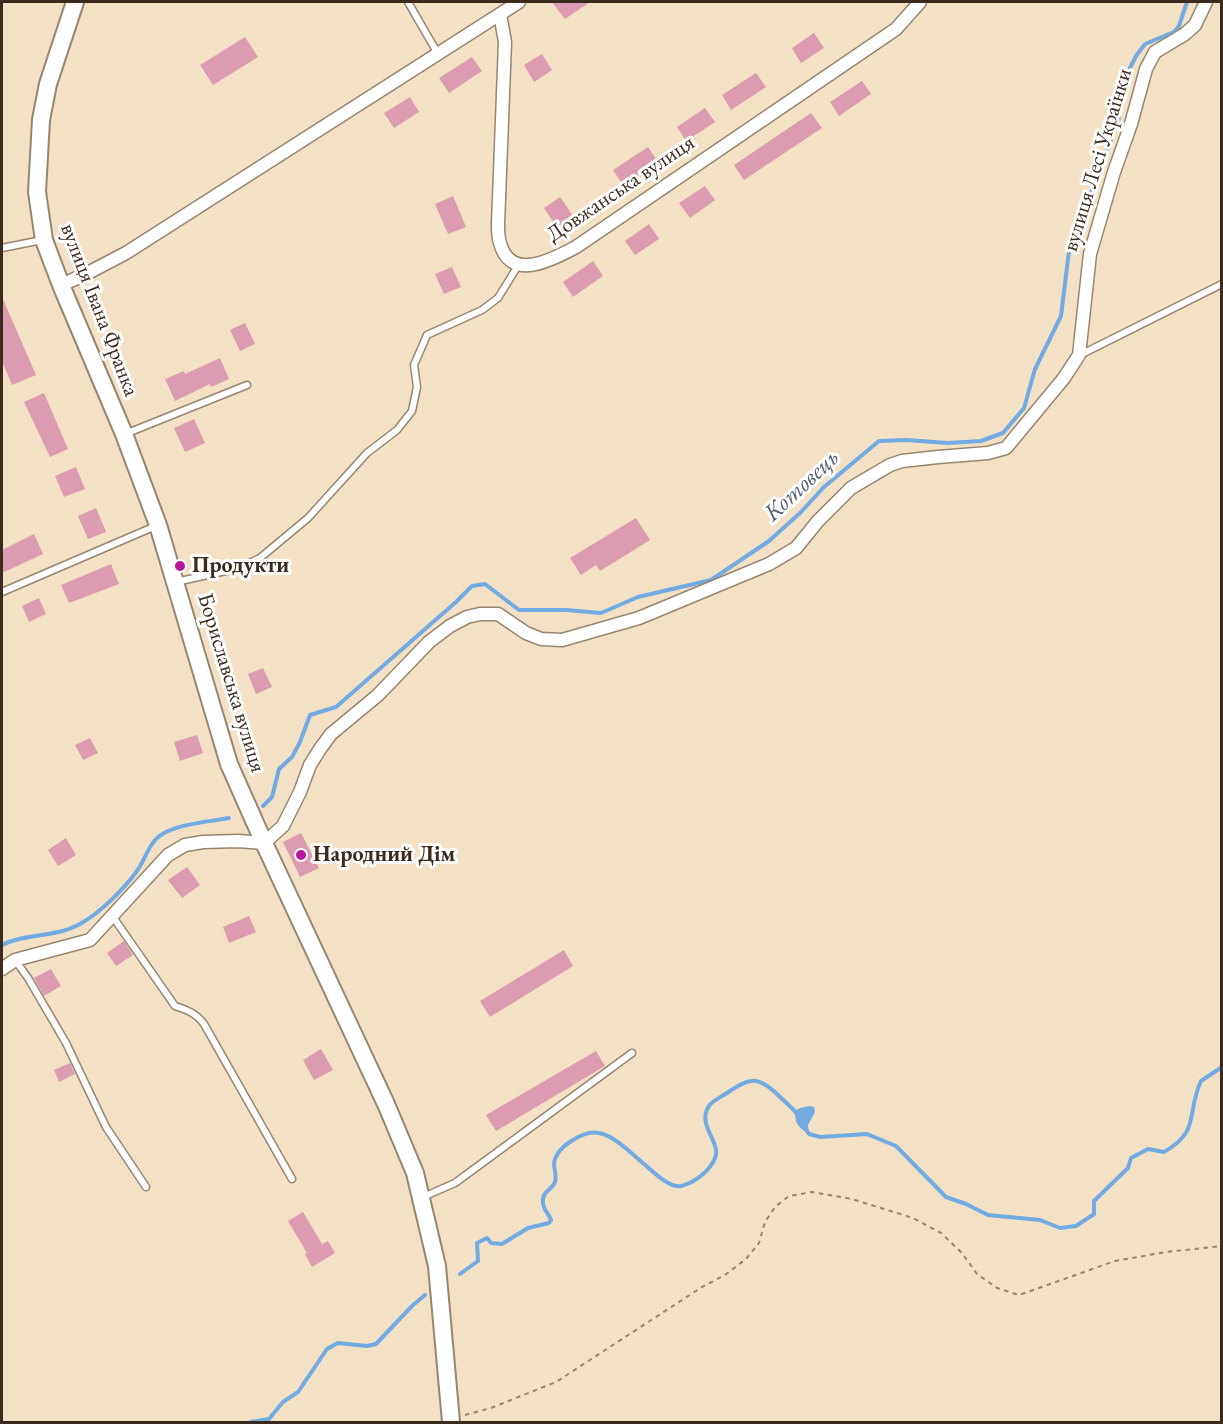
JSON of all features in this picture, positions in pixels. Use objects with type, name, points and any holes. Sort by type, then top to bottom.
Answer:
[{"type":"main road","name":"вулиця Івана Франка","points":[[75,2],[48,84],[41,120],[37,192],[44,240],[124,434],[158,525]]},
{"type":"main road","name":"Бориславська вулиця","points":[[158,525],[229,764],[386,1104],[415,1173],[436,1266],[451,1421]]},
{"type":"street","points":[[61,285],[126,252],[519,2]]},
{"type":"street","name":"Довжанська вулиця","points":[[519,264],[532,265],[551,260],[576,247],[896,30],[921,2]]},
{"type":"street","name":"вулиця Лесі Українки","points":[[264,843],[283,826],[310,765],[331,734],[378,695],[429,642],[450,626],[467,617],[498,614],[526,633],[541,639],[562,640],[639,618],[769,564],[796,548],[818,521],[851,488],[890,465],[926,458],[988,453],[1006,448],[1064,378],[1079,355],[1090,254],[1146,69],[1155,52],[1196,25],[1206,2]]},
{"type":"street","points":[[500,14],[506,42],[498,224],[500,244],[508,257],[519,264]]},
{"type":"street","points":[[2,969],[15,960],[90,940],[168,855],[185,845],[238,841],[264,843]]},
{"type":"lane","points":[[408,2],[438,54]]},
{"type":"lane","points":[[2,248],[44,240]]},
{"type":"lane","points":[[176,582],[238,568],[260,558],[308,518],[361,460],[397,430],[412,411],[417,387],[414,365],[427,334],[482,310],[498,298],[519,264]]},
{"type":"lane","name":"вулиця Лесі Українки","points":[[1079,355],[1221,284]]},
{"type":"lane","points":[[124,434],[247,386]]},
{"type":"lane","points":[[2,592],[158,525]]},
{"type":"lane","points":[[113,917],[175,1006],[189,1010],[204,1024],[292,1179]]},
{"type":"lane","points":[[15,960],[66,1043],[106,1126],[146,1187]]},
{"type":"lane","points":[[421,1198],[455,1184],[632,1053]]},
{"type":"path","points":[[451,1421],[556,1382],[725,1275],[746,1260],[759,1243],[765,1222],[775,1207],[789,1196],[812,1192],[852,1199],[913,1218],[941,1233],[962,1253],[977,1274],[997,1288],[1019,1295],[1115,1261],[1221,1246]]},
{"type":"water","points":[[809,1106],[814,1107],[815,1112],[808,1125],[809,1134],[798,1125],[795,1111]]},
{"type":"building","points":[[552,2],[590,2],[565,19]]},
{"type":"building","points":[[814,33],[824,48],[801,63],[792,48]]},
{"type":"building","points":[[245,37],[258,57],[213,85],[200,65]]},
{"type":"building","points":[[542,54],[552,70],[534,82],[524,65]]},
{"type":"building","points":[[472,57],[482,71],[449,93],[439,78]]},
{"type":"building","points":[[756,73],[766,87],[731,110],[722,95]]},
{"type":"building","points":[[862,81],[871,94],[839,116],[830,102]]},
{"type":"building","points":[[410,97],[419,112],[394,128],[384,113]]},
{"type":"building","points":[[705,108],[715,122],[686,141],[677,127]]},
{"type":"building","points":[[811,113],[822,128],[744,180],[734,165]]},
{"type":"building","points":[[648,147],[658,162],[623,185],[613,170]]},
{"type":"building","points":[[705,186],[715,200],[690,218],[679,203]]},
{"type":"building","points":[[453,196],[466,227],[448,234],[435,204]]},
{"type":"building","points":[[560,197],[576,220],[560,232],[544,208]]},
{"type":"building","points":[[649,224],[659,239],[635,255],[625,241]]},
{"type":"building","points":[[593,261],[603,276],[573,297],[563,282]]},
{"type":"building","points":[[452,267],[461,287],[444,294],[435,274]]},
{"type":"building","points":[[2,297],[36,375],[12,385],[2,361]]},
{"type":"building","points":[[245,323],[255,344],[240,351],[230,330]]},
{"type":"building","points":[[220,358],[229,379],[211,387],[210,384],[175,401],[165,379],[184,371],[185,374]]},
{"type":"building","points":[[44,393],[68,449],[50,457],[24,402]]},
{"type":"building","points":[[194,419],[205,443],[185,452],[174,428]]},
{"type":"building","points":[[76,467],[85,489],[64,497],[55,476]]},
{"type":"building","points":[[96,508],[106,532],[88,539],[78,516]]},
{"type":"building","points":[[636,518],[650,540],[600,571],[596,565],[581,575],[570,558]]},
{"type":"building","points":[[34,534],[43,554],[2,573],[2,550]]},
{"type":"building","points":[[111,564],[119,584],[69,603],[61,585]]},
{"type":"building","points":[[39,598],[46,614],[29,622],[22,606]]},
{"type":"building","points":[[263,668],[272,687],[256,694],[248,674]]},
{"type":"building","points":[[197,735],[203,753],[180,761],[174,742]]},
{"type":"building","points":[[90,738],[98,753],[83,760],[75,745]]},
{"type":"building","name":"Народний Дім","points":[[301,833],[319,868],[300,877],[283,842]]},
{"type":"building","points":[[66,838],[76,855],[58,866],[48,850]]},
{"type":"building","points":[[187,867],[200,885],[182,898],[168,880]]},
{"type":"building","points":[[249,916],[256,932],[229,943],[223,927]]},
{"type":"building","points":[[124,941],[133,955],[116,966],[107,953]]},
{"type":"building","points":[[564,950],[573,966],[490,1017],[480,1001]]},
{"type":"building","points":[[51,969],[61,986],[44,996],[34,978]]},
{"type":"building","points":[[321,1049],[333,1070],[314,1080],[303,1060]]},
{"type":"building","points":[[596,1051],[605,1066],[496,1131],[486,1115]]},
{"type":"building","points":[[70,1063],[75,1074],[59,1082],[54,1070]]},
{"type":"building","points":[[303,1212],[322,1244],[328,1241],[335,1253],[312,1267],[305,1254],[307,1253],[288,1221]]},
{"type":"waterway","name":"Котовець","points":[[263,806],[272,797],[279,769],[292,757],[310,715],[336,707],[472,586],[485,584],[519,610],[601,613],[638,597],[711,580],[769,541],[824,487],[879,441],[948,443],[981,441],[1003,433],[1024,408],[1035,369],[1061,316],[1069,251],[1119,118],[1118,86],[1145,44],[1174,32],[1179,26],[1187,2]]},
{"type":"waterway","name":"Котовець","points":[[2,945],[11,941],[60,932],[80,924],[103,907],[125,885],[137,871],[152,844],[160,835],[197,823],[229,818]]},
{"type":"waterway","points":[[807,1131],[809,1134],[820,1137],[867,1134],[896,1146],[946,1197],[988,1215],[1040,1220],[1060,1228],[1076,1226],[1094,1214],[1094,1201],[1128,1168],[1131,1158],[1148,1149],[1164,1152],[1183,1137],[1191,1121],[1201,1081],[1222,1067]]},
{"type":"waterway","points":[[460,1274],[478,1261],[477,1243],[487,1238],[491,1243],[502,1244],[528,1228],[549,1223],[551,1220],[544,1208],[543,1200],[544,1195],[555,1182],[556,1158],[565,1146],[578,1137],[593,1133],[609,1137],[663,1180],[681,1186],[701,1176],[715,1158],[715,1146],[705,1120],[712,1102],[741,1084],[753,1081],[771,1089],[797,1114]]},
{"type":"waterway","points":[[251,1422],[269,1419],[283,1402],[298,1392],[327,1349],[338,1343],[367,1346],[376,1344],[425,1295]]},
{"type":"place","name":"Продукти","points":[[180,566]]},
{"type":"place","name":"Народний Дім","points":[[301,855]]}]
